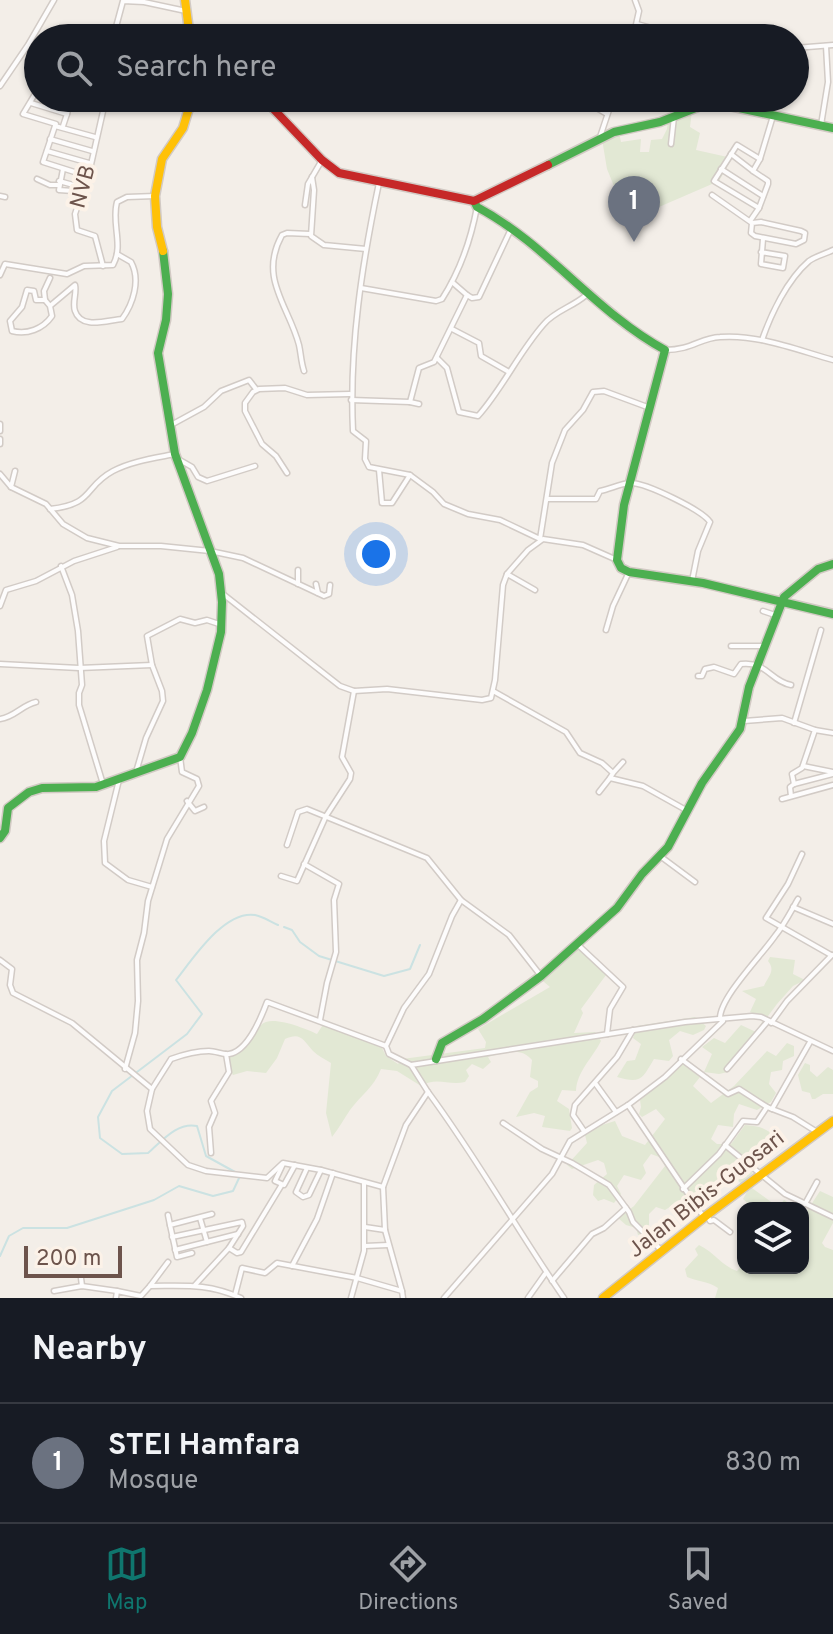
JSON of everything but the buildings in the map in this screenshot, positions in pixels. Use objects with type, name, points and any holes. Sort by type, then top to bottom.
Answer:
[{"type":"street","points":[[40,24],[54,0]]},
{"type":"street","points":[[185,0],[188,24]]},
{"type":"street","points":[[637,24],[636,2],[644,0]]},
{"type":"street","points":[[117,24],[123,1],[186,11]]},
{"type":"street","points":[[809,47],[833,45]]},
{"type":"street","points":[[821,125],[828,82],[826,46]]},
{"type":"street","points":[[0,86],[24,51]]},
{"type":"street","points":[[24,112],[96,139]]},
{"type":"street","points":[[60,112],[67,114],[63,127]]},
{"type":"street","points":[[63,169],[59,190],[73,191],[89,163],[103,112]]},
{"type":"street","points":[[125,1069],[135,1033],[137,960],[152,887],[167,839],[199,783],[182,772],[180,757],[207,690],[222,625],[222,593],[176,457],[158,353],[166,320],[168,276],[157,227],[155,196],[162,179],[162,159],[183,128],[188,112]]},
{"type":"street","points":[[276,112],[322,160],[344,175],[476,204],[512,227],[631,331],[665,350],[684,349],[720,337],[762,340],[833,360]]},
{"type":"street","points":[[600,138],[606,126],[607,114],[604,112]]},
{"type":"street","points":[[476,204],[600,138],[686,112]]},
{"type":"street","points":[[764,112],[833,128]]},
{"type":"street","points":[[753,171],[760,159],[774,114]]},
{"type":"street","points":[[671,144],[674,117]]},
{"type":"street","points":[[56,125],[43,162],[84,175]]},
{"type":"street","points":[[606,126],[614,132]]},
{"type":"street","points":[[50,139],[92,151]]},
{"type":"street","name":"NVB","points":[[96,139],[75,214],[77,230],[95,236],[104,266]]},
{"type":"street","points":[[759,208],[715,182],[739,145],[760,159]]},
{"type":"street","points":[[47,151],[89,163]]},
{"type":"street","points":[[712,195],[751,222],[801,231],[805,235],[801,244],[751,233],[751,222],[768,182],[731,154]]},
{"type":"street","points":[[305,205],[308,184],[322,160]]},
{"type":"street","points":[[721,169],[763,196]]},
{"type":"street","points":[[310,234],[314,190],[312,177]]},
{"type":"street","points":[[37,179],[50,185],[77,186]]},
{"type":"street","points":[[379,183],[361,288],[351,397],[353,431],[366,441],[367,465],[410,475],[444,504],[468,514],[500,520],[540,539],[583,545],[617,560]]},
{"type":"street","points":[[728,206],[735,194]]},
{"type":"street","points":[[0,275],[5,264],[73,274],[84,266],[115,264],[117,202],[127,197],[155,196]]},
{"type":"street","points":[[361,288],[442,299],[471,235],[476,204]]},
{"type":"street","points":[[452,282],[467,295],[475,299],[479,297],[512,227]]},
{"type":"street","points":[[304,371],[299,345],[278,295],[273,260],[282,235],[310,234],[324,245],[367,249]]},
{"type":"street","points":[[761,252],[785,256],[783,268],[762,265],[761,252],[763,238]]},
{"type":"street","points":[[762,340],[772,314],[798,274],[808,262],[833,250]]},
{"type":"street","points":[[50,306],[75,285],[75,309],[81,319],[89,323],[122,319],[129,309],[136,281],[131,262],[117,254]]},
{"type":"street","points":[[45,300],[38,301],[34,291],[27,290],[22,307],[10,321],[12,331],[26,332],[41,327],[52,316],[44,291],[50,278]]},
{"type":"street","points":[[437,358],[447,368],[458,411],[476,416],[544,323],[587,294]]},
{"type":"street","points":[[410,402],[419,368],[437,358],[467,295]]},
{"type":"street","points":[[451,329],[479,343],[481,356],[509,372]]},
{"type":"street","points":[[665,350],[619,532],[617,560],[621,568],[783,600],[833,614]]},
{"type":"street","points":[[171,425],[204,407],[221,391],[249,380],[256,389]]},
{"type":"street","points":[[287,473],[276,456],[262,444],[245,411],[245,403],[256,389],[285,388],[307,395],[419,404]]},
{"type":"street","points":[[222,593],[340,686],[354,691],[387,689],[482,700],[491,698],[503,585],[507,574],[540,539],[552,463],[565,430],[583,410],[593,392],[604,391],[650,408]]},
{"type":"street","points":[[0,424],[0,431]]},
{"type":"street","points":[[50,509],[78,503],[113,471],[145,460],[176,457],[207,481],[255,466]]},
{"type":"street","points":[[379,470],[382,503],[394,502],[410,475]]},
{"type":"street","points":[[11,487],[15,471]]},
{"type":"street","points":[[0,474],[11,487],[50,509],[76,534],[119,546],[210,551],[251,561],[327,596],[330,585]]},
{"type":"street","points":[[547,499],[596,499],[600,491],[630,483],[684,504],[709,520],[709,529],[698,551],[692,581]]},
{"type":"street","points":[[0,606],[3,590],[36,581],[61,566],[119,546]]},
{"type":"street","points":[[436,1059],[442,1043],[483,1019],[541,976],[617,908],[642,874],[660,856],[744,721],[745,700],[783,600],[818,569],[833,564]]},
{"type":"street","points":[[61,566],[72,595],[82,685],[79,705],[103,785]]},
{"type":"street","points":[[298,570],[298,584]]},
{"type":"street","points":[[606,630],[629,572]]},
{"type":"street","points":[[507,574],[535,590]]},
{"type":"street","points":[[316,584],[318,593]]},
{"type":"street","points":[[763,611],[775,615]]},
{"type":"street","points":[[135,774],[163,701],[146,640],[151,632],[180,619],[195,623],[207,620],[222,625]]},
{"type":"street","points":[[794,723],[821,630]]},
{"type":"street","points":[[731,646],[764,646]]},
{"type":"street","points":[[698,676],[702,676],[708,667],[734,674],[742,663],[758,665],[779,681],[791,685]]},
{"type":"street","points":[[0,664],[79,668],[152,665]]},
{"type":"street","points":[[281,876],[297,881],[326,816],[351,777],[342,757],[354,691]]},
{"type":"street","points":[[493,691],[547,719],[570,735],[580,753],[602,763],[612,775],[643,786],[686,810]]},
{"type":"street","points":[[0,719],[36,702]]},
{"type":"street","points":[[744,721],[773,718],[833,733]]},
{"type":"street","points":[[794,784],[792,774],[801,770],[815,730]]},
{"type":"street","points":[[0,838],[5,831],[3,809],[38,788],[103,785],[180,757]]},
{"type":"street","points":[[599,792],[623,762]]},
{"type":"street","points":[[803,766],[833,773]]},
{"type":"street","points":[[791,796],[790,787],[794,784],[833,773]]},
{"type":"street","points":[[119,780],[104,841],[105,863],[128,880],[152,887]]},
{"type":"street","points":[[782,799],[833,785]]},
{"type":"street","points":[[187,801],[195,811],[204,807]]},
{"type":"street","points":[[287,845],[298,812],[307,809],[427,858],[461,900],[509,935],[541,976]]},
{"type":"street","points":[[727,1069],[832,954],[766,918],[788,884],[802,854]]},
{"type":"street","points":[[660,856],[695,882]]},
{"type":"street","points":[[304,864],[338,882],[334,900],[336,956],[320,1020]]},
{"type":"street","points":[[722,1019],[721,1010],[733,991],[782,927],[798,899]]},
{"type":"street","points":[[461,900],[429,974],[404,1008],[386,1046],[389,1054],[411,1065],[471,1152],[545,1274],[564,1298]]},
{"type":"street","points":[[793,907],[833,924]]},
{"type":"street","points":[[577,944],[623,987],[610,1009],[607,1034]]},
{"type":"street","points":[[0,960],[12,969],[10,988],[13,993],[72,1023],[152,1089]]},
{"type":"street","points":[[283,1163],[267,1178],[206,1171],[188,1165],[150,1129],[147,1111],[152,1089],[171,1059],[204,1051],[226,1054],[243,1045],[258,1024],[267,1002],[386,1046]]},
{"type":"street","points":[[411,1065],[633,1030],[752,1016],[833,1051]]},
{"type":"street","points":[[444,1298],[552,1174],[570,1141],[628,1105],[673,1070],[722,1019]]},
{"type":"street","points":[[584,1131],[573,1111],[578,1100],[617,1057],[633,1030]]},
{"type":"street","points":[[683,1189],[743,1121],[757,1122],[770,1108],[811,1041]]},
{"type":"street","points":[[211,1153],[209,1127],[215,1115],[211,1101],[229,1072],[226,1054]]},
{"type":"street","points":[[681,1059],[728,1094],[739,1089],[818,1133]]},
{"type":"street","points":[[595,1083],[616,1112]]},
{"type":"street","points":[[403,1298],[385,1230],[383,1187],[406,1125],[428,1092]]},
{"type":"street","points":[[628,1105],[683,1189],[710,1221],[714,1220],[730,1232]]},
{"type":"street","name":"Jalan Bibis-Guosari","points":[[603,1298],[833,1121]]},
{"type":"street","points":[[503,1123],[559,1159],[572,1163],[609,1185],[633,1222],[662,1251]]},
{"type":"street","points":[[725,1145],[785,1194],[801,1202]]},
{"type":"street","points":[[283,1163],[383,1187]]},
{"type":"street","points":[[283,1163],[275,1181],[284,1185],[295,1165]]},
{"type":"street","points":[[307,1168],[296,1192],[303,1197],[309,1195],[321,1170]]},
{"type":"street","points":[[292,1266],[317,1219],[333,1173]]},
{"type":"street","points":[[806,1202],[817,1182]]},
{"type":"street","points":[[351,1298],[364,1248],[364,1183]]},
{"type":"street","points":[[229,1248],[241,1252],[281,1186]]},
{"type":"street","points":[[809,1206],[833,1217]]},
{"type":"street","points":[[552,1281],[592,1234],[604,1228],[626,1207]]},
{"type":"street","points":[[170,1225],[212,1214]]},
{"type":"street","points":[[168,1215],[177,1257],[192,1253]]},
{"type":"street","points":[[200,1218],[207,1243]]},
{"type":"street","points":[[172,1237],[242,1222],[229,1248],[195,1285]]},
{"type":"street","points":[[365,1227],[385,1230]]},
{"type":"street","points":[[175,1250],[238,1234]]},
{"type":"street","points":[[364,1248],[368,1245],[388,1245]]},
{"type":"street","points":[[54,1291],[82,1286],[141,1296],[168,1262]]},
{"type":"street","points":[[235,1295],[242,1268],[265,1273],[274,1263],[357,1278],[402,1291]]},
{"type":"street","points":[[528,1298],[545,1274]]},
{"type":"street","points":[[81,1278],[82,1286]]},
{"type":"street","points":[[150,1286],[206,1286],[241,1298]]},
{"type":"street","points":[[116,1298],[117,1291]]},
{"type":"green space","points":[[692,112],[690,127],[700,133],[696,150],[732,158],[719,181],[652,210],[645,195],[616,191],[607,169],[602,139],[619,133],[621,142],[641,139],[640,152],[649,152],[651,140],[662,139],[668,120]]},
{"type":"green space","points":[[575,943],[609,971],[581,1009],[583,1013],[574,1033],[595,1032],[601,1041],[582,1071],[576,1091],[562,1090],[557,1101],[569,1109],[570,1131],[542,1127],[545,1116],[534,1113],[516,1117],[530,1092],[538,1087],[538,1081],[530,1077],[532,1060],[523,1053],[506,1052],[488,1057],[491,1062],[483,1069],[472,1064],[466,1070],[469,1076],[465,1082],[459,1083],[432,1082],[421,1086],[397,1071],[381,1069],[332,1137],[326,1113],[331,1063],[315,1053],[301,1038],[285,1039],[266,1073],[247,1071],[233,1075],[231,1072],[228,1056],[243,1046],[261,1025],[272,1021],[317,1034],[324,1023],[382,1048],[386,1056],[398,1064],[402,1059],[485,1048],[486,1042],[478,1029],[550,987],[537,976]]},
{"type":"green space","points":[[770,957],[795,960],[793,974],[805,980],[793,986],[777,1004],[768,1016],[766,1028],[728,1072],[704,1072],[712,1054],[702,1047],[714,1038],[725,1043],[741,1025],[756,1032],[765,1017],[750,1012],[756,999],[742,991],[764,986],[771,971]]},
{"type":"green space","points":[[695,1017],[706,1026],[704,1030],[693,1035],[680,1031],[669,1040],[673,1056],[669,1061],[654,1059],[636,1080],[617,1077],[627,1061],[635,1060],[641,1044],[633,1038],[637,1026]]},
{"type":"green space","points":[[787,1043],[794,1046],[794,1056],[783,1061],[782,1070],[771,1072],[769,1084],[776,1093],[771,1102],[757,1110],[739,1104],[733,1127],[718,1125],[711,1139],[717,1144],[731,1144],[745,1125],[762,1128],[776,1138],[765,1148],[750,1153],[745,1165],[753,1173],[749,1177],[752,1188],[771,1202],[746,1202],[743,1199],[748,1190],[733,1176],[708,1185],[697,1196],[681,1200],[665,1210],[656,1207],[649,1214],[649,1232],[638,1235],[636,1228],[618,1218],[634,1206],[665,1166],[662,1158],[651,1154],[643,1165],[646,1173],[641,1180],[624,1175],[617,1186],[621,1194],[614,1203],[604,1199],[598,1201],[593,1195],[594,1185],[607,1174],[604,1163],[598,1160],[572,1169],[567,1165],[587,1143],[585,1135],[615,1121],[622,1136],[645,1145],[665,1119],[656,1109],[642,1117],[639,1114],[640,1100],[682,1064],[700,1077],[693,1086],[711,1103],[734,1086],[767,1051],[776,1056]]},
{"type":"green space","points":[[805,1063],[810,1065],[810,1071],[817,1077],[828,1067],[833,1070],[833,1094],[812,1099],[810,1093],[802,1091],[798,1075]]},
{"type":"green space","points":[[820,1191],[833,1197],[833,1223],[822,1243],[833,1250],[833,1298],[715,1298],[718,1288],[687,1277],[685,1269],[698,1255],[695,1249],[699,1245],[737,1274],[809,1274],[809,1208]]},
{"type":"waterway","points":[[235,1172],[206,1156],[197,1126],[176,1130],[148,1153],[122,1154],[100,1138],[98,1117],[112,1091],[187,1034],[202,1014],[176,980],[210,938],[232,920],[243,916],[258,916],[278,925]]},
{"type":"waterway","points":[[284,927],[292,930],[300,942],[319,956],[384,976],[410,969],[420,945]]},
{"type":"waterway","points":[[0,1256],[9,1236],[23,1228],[67,1228],[154,1200],[179,1186],[213,1196],[233,1191],[240,1176]]},
{"type":"traffic: fast","points":[[548,165],[614,132],[660,122],[686,112]]},
{"type":"traffic: fast","points":[[758,112],[833,128]]},
{"type":"traffic: fast","points":[[474,201],[477,207],[526,240],[616,317],[665,350],[624,505],[617,560],[621,568],[629,572],[703,583],[833,614]]},
{"type":"traffic: fast","points":[[0,838],[5,831],[8,808],[29,792],[42,788],[96,787],[180,757],[207,690],[221,632],[222,602],[219,574],[175,454],[158,353],[168,294],[163,251]]},
{"type":"traffic: fast","points":[[436,1059],[442,1043],[483,1019],[541,976],[617,908],[642,874],[668,847],[702,783],[740,729],[749,687],[784,597],[818,569],[833,564]]},
{"type":"traffic: slow","points":[[185,0],[188,24]]},
{"type":"traffic: slow","points":[[163,251],[157,227],[155,196],[162,159],[183,128],[188,112]]},
{"type":"traffic: slow","points":[[603,1298],[833,1121]]},
{"type":"traffic: jam","points":[[276,112],[322,160],[339,173],[474,201],[548,165]]},
{"type":"place","name":"STEI Hamfara","points":[[634,242]]}]
